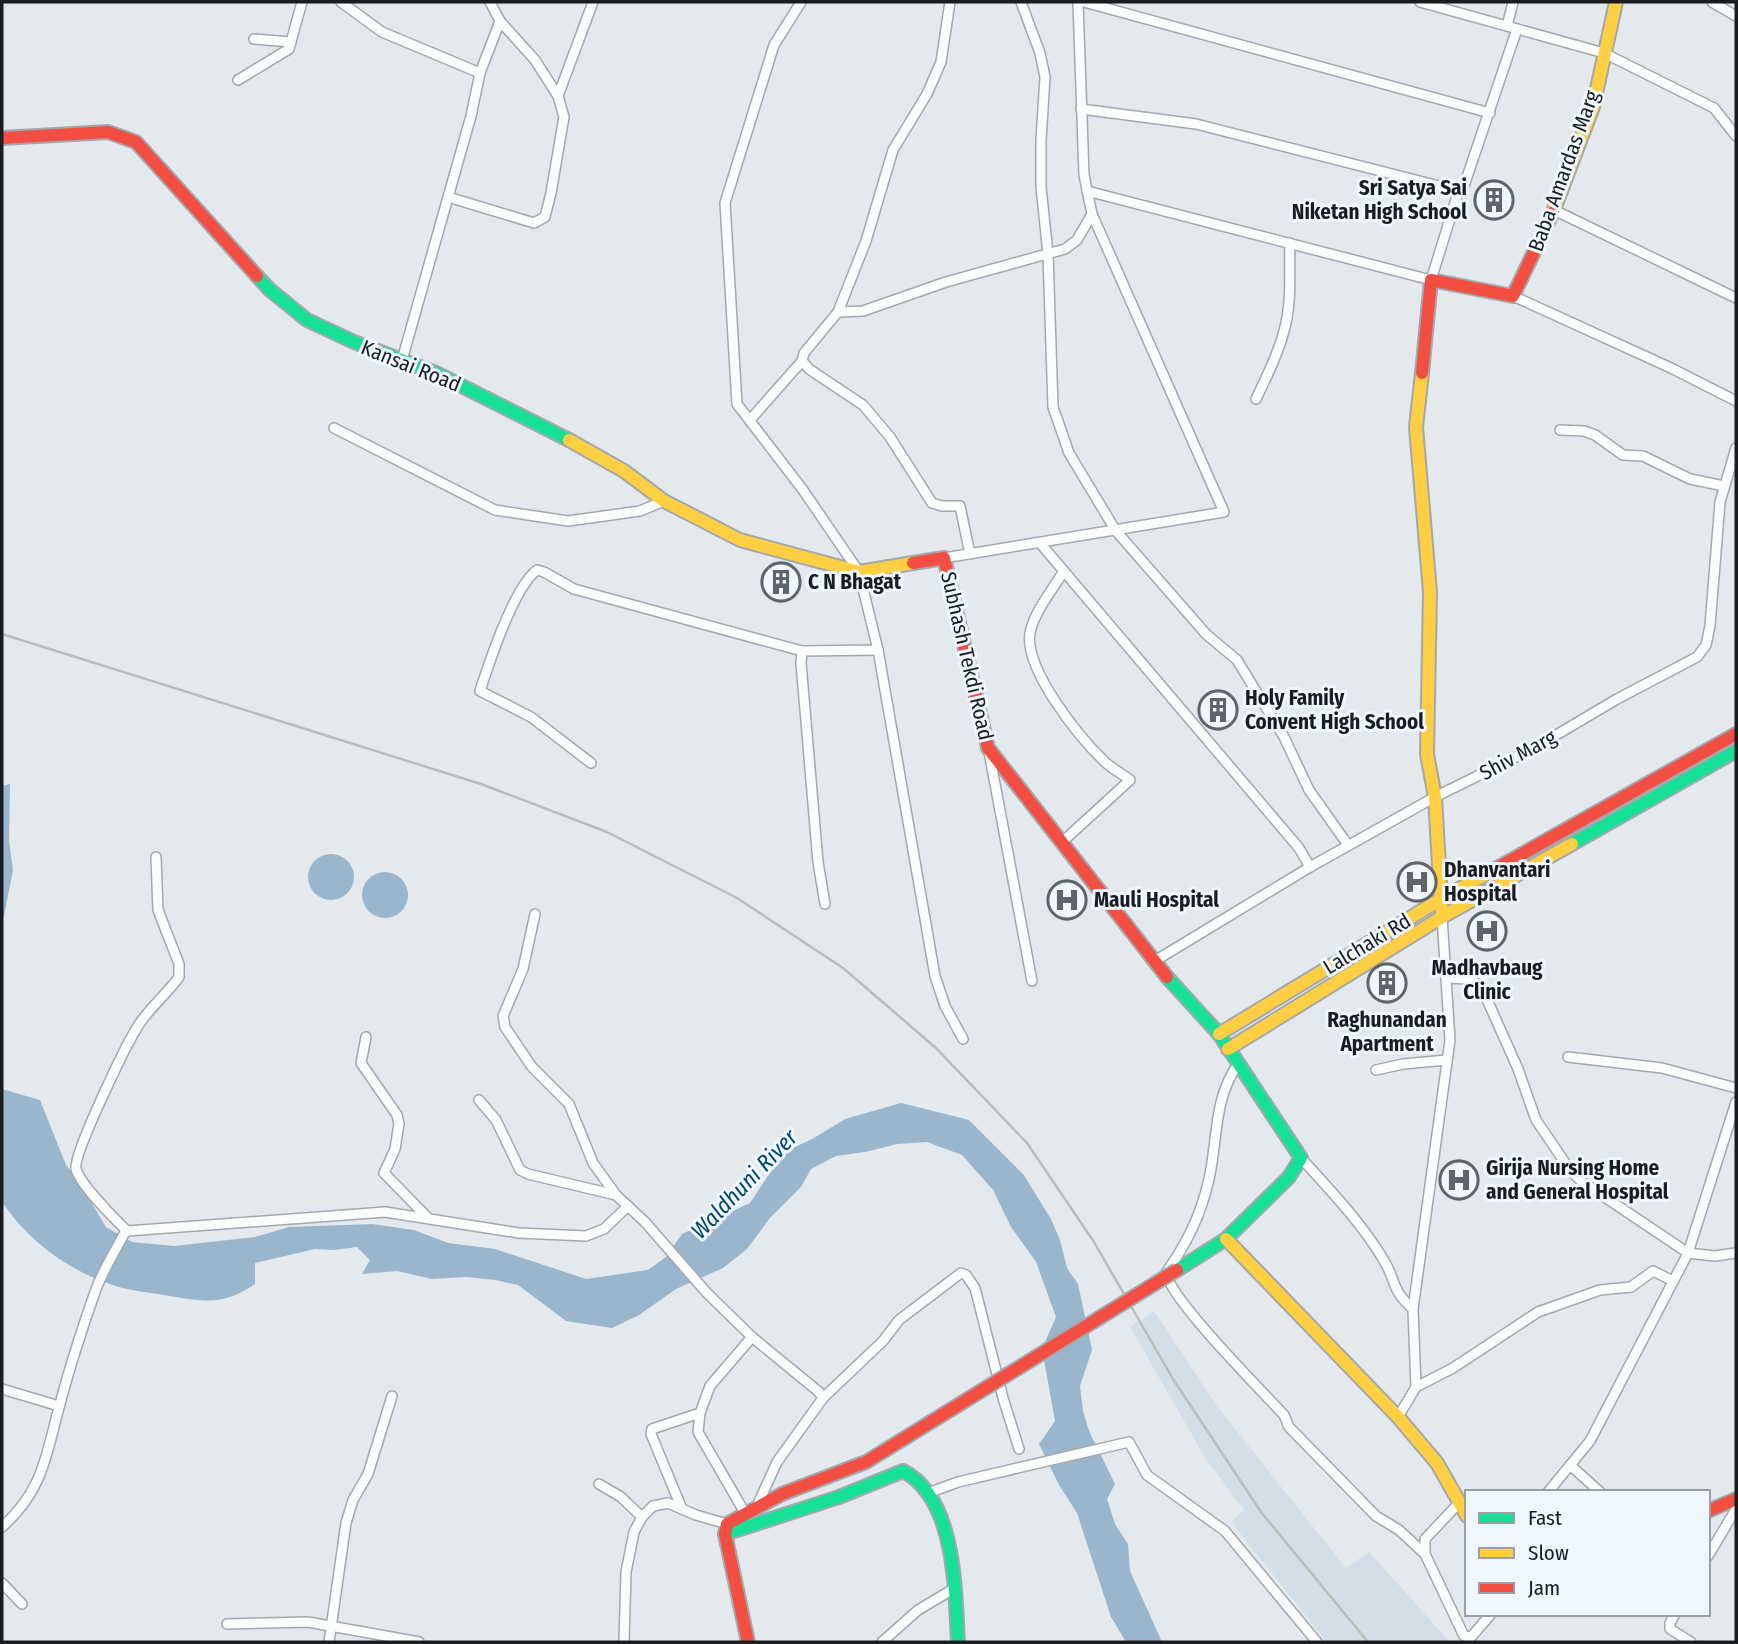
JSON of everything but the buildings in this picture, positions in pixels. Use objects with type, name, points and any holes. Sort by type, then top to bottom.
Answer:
[{"type":"street","points":[[238,80],[289,49],[302,2]]},
{"type":"street","points":[[341,2],[382,32],[480,73]]},
{"type":"street","points":[[448,197],[534,223],[545,217],[551,193],[564,117],[558,96],[535,60],[500,21],[490,2]]},
{"type":"street","points":[[558,96],[593,2]]},
{"type":"street","points":[[801,2],[774,45],[725,203],[737,404],[803,491],[859,572],[877,650],[936,976],[945,1006],[963,1039]]},
{"type":"street","points":[[750,420],[802,361],[804,353],[838,312],[866,242],[892,150],[927,94],[941,62],[950,2]]},
{"type":"street","points":[[1021,2],[1040,53],[1045,77],[1041,187],[1048,254],[1052,407],[1069,453],[1116,531],[1206,634],[1237,660],[1284,737],[1309,789],[1348,845]]},
{"type":"street","points":[[859,572],[1224,512],[1092,214],[1084,175],[1078,2]]},
{"type":"street","points":[[1084,2],[1490,113]]},
{"type":"street","points":[[1420,2],[1604,53],[1714,108],[1736,136]]},
{"type":"street","points":[[1507,26],[1513,2]]},
{"type":"street","name":"Baba Amardas Marg","points":[[1513,296],[1554,210],[1593,107],[1616,2]]},
{"type":"street","points":[[1712,2],[1736,16]]},
{"type":"street","points":[[402,360],[471,116],[480,73],[500,21]]},
{"type":"street","points":[[1416,1387],[1413,1309],[1450,1040],[1435,797],[1427,754],[1430,592],[1416,427],[1431,279],[1458,193],[1465,183],[1517,29]]},
{"type":"street","points":[[254,39],[291,42]]},
{"type":"street","points":[[1082,108],[1196,124],[1458,193]]},
{"type":"street","name":"Kansai Road","points":[[8,137],[108,132],[136,142],[270,290],[307,320],[354,342],[436,373],[584,447],[624,471],[664,501],[740,540],[859,572]]},
{"type":"street","points":[[1087,191],[1431,279],[1513,296],[1671,368],[1736,401]]},
{"type":"street","points":[[1554,210],[1736,298]]},
{"type":"street","points":[[838,312],[863,311],[946,282],[1065,249],[1077,240],[1092,214]]},
{"type":"street","points":[[1256,399],[1280,345],[1286,324],[1289,306],[1290,243]]},
{"type":"street","points":[[802,361],[808,369],[863,405],[890,437],[932,503],[960,506],[970,554]]},
{"type":"street","points":[[334,428],[495,510],[568,521],[640,511],[664,501]]},
{"type":"street","points":[[1560,430],[1584,431],[1595,435],[1623,456],[1643,456],[1690,479],[1724,486]]},
{"type":"street","name":"Shiv Marg","points":[[1153,962],[1348,845],[1435,797],[1536,747],[1617,699],[1696,657],[1702,651],[1710,626],[1720,502],[1736,448]]},
{"type":"street","points":[[1040,543],[1298,848],[1310,867]]},
{"type":"street","name":"Subhash Tekdi Road","points":[[944,558],[988,748],[1153,962],[1219,1034],[1301,1158]]},
{"type":"street","points":[[591,763],[531,718],[480,691],[488,664],[518,597],[537,570],[574,589],[802,651],[877,650]]},
{"type":"street","points":[[1062,843],[1130,780],[1105,763],[1066,716],[1041,680],[1030,646],[1030,633],[1034,622],[1064,571]]},
{"type":"street","points":[[802,651],[818,862],[825,904]]},
{"type":"street","name":"Lalchaki Rd","points":[[1219,1034],[1441,899],[1736,734]]},
{"type":"street","points":[[988,748],[1032,981]]},
{"type":"street","name":"Lalchaki Rd","points":[[1228,1049],[1442,917],[1736,751]]},
{"type":"street","points":[[125,1233],[79,1176],[76,1164],[90,1124],[138,1026],[179,977],[178,964],[158,910],[156,857]]},
{"type":"street","points":[[535,914],[523,969],[503,1023],[532,1067],[569,1104],[593,1163],[616,1195],[645,1222],[707,1293],[752,1337],[823,1398]]},
{"type":"street","points":[[1446,978],[1468,979],[1481,986],[1518,1069],[1536,1120],[1570,1170],[1591,1189],[1688,1253],[1715,1256],[1736,1253]]},
{"type":"street","points":[[366,1037],[361,1063],[397,1115],[399,1124],[396,1149],[384,1173],[428,1218]]},
{"type":"street","points":[[1568,1056],[1662,1068],[1736,1088]]},
{"type":"street","points":[[1376,1070],[1403,1063],[1447,1060]]},
{"type":"street","points":[[1238,1064],[1227,1081],[1222,1098],[1210,1177],[1201,1210],[1192,1234],[1166,1273],[1168,1282],[1196,1318],[1284,1415],[1289,1427],[1376,1516],[1399,1530],[1424,1553],[1464,1636],[1471,1637],[1489,1616]]},
{"type":"street","points":[[479,1100],[496,1120],[520,1170],[616,1195]]},
{"type":"street","points":[[1550,1490],[1590,1441],[1688,1253],[1736,1102]]},
{"type":"street","points":[[726,1529],[745,1513],[782,1494],[866,1462],[1226,1239],[1289,1177],[1301,1158],[1355,1218],[1385,1261],[1395,1290],[1413,1309]]},
{"type":"street","points":[[125,1233],[385,1212],[519,1233],[586,1236],[604,1229],[628,1206]]},
{"type":"street","points":[[2,1527],[27,1501],[35,1485],[52,1441],[59,1406],[96,1289],[125,1233]]},
{"type":"street","points":[[1226,1239],[1398,1417],[1437,1463],[1465,1513]]},
{"type":"street","points":[[1398,1417],[1416,1387],[1453,1368],[1538,1312],[1600,1290],[1631,1287],[1653,1271],[1673,1281]]},
{"type":"street","points":[[757,1506],[777,1462],[823,1398],[883,1341],[899,1320],[961,1273],[966,1275],[975,1288],[1019,1449]]},
{"type":"street","points":[[745,1513],[698,1432],[700,1413],[710,1386],[752,1337]]},
{"type":"street","points":[[2,1389],[59,1406]]},
{"type":"street","points":[[329,1642],[349,1510],[368,1475],[392,1396]]},
{"type":"street","points":[[682,1509],[650,1434],[655,1427],[700,1413]]},
{"type":"street","points":[[928,1493],[958,1482],[1129,1442],[1147,1475],[1225,1531],[1317,1642]]},
{"type":"street","points":[[1570,1465],[1598,1490]]},
{"type":"street","points":[[624,1642],[626,1572],[634,1532],[642,1517],[653,1506],[668,1503],[726,1529],[839,1497],[904,1471],[912,1474],[928,1493],[952,1559],[958,1642]]},
{"type":"street","points":[[599,1484],[621,1497],[642,1517]]},
{"type":"street","points":[[1710,1510],[1736,1499]]},
{"type":"street","points":[[1424,1553],[1425,1539],[1459,1503]]},
{"type":"street","points":[[1710,1553],[1736,1509]]},
{"type":"street","points":[[726,1529],[748,1642]]},
{"type":"street","points":[[2,1583],[22,1604]]},
{"type":"street","points":[[882,1642],[918,1610],[955,1588]]},
{"type":"street","points":[[1674,1616],[1670,1629],[1691,1642]]},
{"type":"street","points":[[227,1624],[296,1622],[419,1642]]},
{"type":"shaded area","points":[[1154,1311],[1216,1405],[1346,1568],[1369,1552],[1450,1642],[1327,1642],[1231,1522],[1244,1510],[1206,1459],[1130,1327]]},
{"type":"water","points":[[10,784],[9,841],[13,870],[2,926],[2,786]]},
{"type":"water","points":[[331,854],[347,861],[354,877],[347,893],[331,900],[315,893],[308,877],[315,861]]},
{"type":"water","points":[[385,872],[401,879],[408,895],[401,911],[385,918],[369,911],[362,895],[369,879]]},
{"type":"water","points":[[2,1089],[40,1100],[66,1165],[106,1227],[132,1242],[174,1246],[255,1237],[289,1227],[372,1224],[414,1230],[448,1243],[495,1249],[586,1279],[648,1270],[666,1257],[682,1234],[750,1203],[770,1173],[791,1149],[845,1119],[901,1103],[969,1120],[1023,1174],[1051,1219],[1067,1268],[1078,1284],[1092,1350],[1080,1386],[1083,1411],[1089,1431],[1115,1484],[1107,1499],[1115,1524],[1128,1544],[1130,1571],[1162,1642],[1126,1642],[1111,1617],[1077,1513],[1059,1485],[1039,1444],[1055,1421],[1042,1349],[1056,1317],[1036,1262],[1011,1227],[993,1190],[962,1155],[927,1142],[897,1144],[836,1156],[811,1169],[801,1187],[770,1218],[747,1249],[723,1268],[676,1289],[639,1315],[612,1328],[566,1321],[518,1285],[495,1280],[466,1277],[432,1279],[397,1271],[362,1274],[370,1260],[357,1247],[315,1249],[255,1263],[255,1284],[232,1296],[200,1300],[128,1289],[99,1280],[52,1254],[25,1230],[2,1202]]},
{"type":"railway","points":[[2,634],[481,784],[607,832],[737,898],[843,968],[936,1048],[1027,1143],[1094,1242],[1173,1379],[1261,1512],[1368,1642]]},
{"type":"traffic: fast","points":[[257,276],[307,320],[354,342],[436,373],[569,440]]},
{"type":"traffic: fast","points":[[1572,844],[1736,751]]},
{"type":"traffic: fast","points":[[1167,977],[1219,1034],[1301,1158],[1289,1177],[1226,1239],[1177,1270]]},
{"type":"traffic: fast","points":[[725,1534],[839,1497],[903,1471],[920,1484],[934,1502],[943,1524],[953,1573],[958,1642]]},
{"type":"traffic: slow","points":[[1553,212],[1593,107],[1616,2]]},
{"type":"traffic: slow","points":[[1422,373],[1416,427],[1430,592],[1427,754],[1435,797],[1442,917]]},
{"type":"traffic: slow","points":[[569,440],[624,471],[664,501],[740,540],[859,572],[913,563]]},
{"type":"traffic: slow","points":[[1228,1049],[1442,917],[1572,844]]},
{"type":"traffic: slow","points":[[1219,1034],[1441,899],[1499,867]]},
{"type":"traffic: slow","points":[[1226,1239],[1398,1417],[1437,1463],[1465,1512]]},
{"type":"traffic: jam","points":[[2,138],[108,132],[136,142],[257,276]]},
{"type":"traffic: jam","points":[[1422,373],[1431,280],[1513,296],[1553,212]]},
{"type":"traffic: jam","points":[[913,563],[944,558],[988,748],[1167,977]]},
{"type":"traffic: jam","points":[[1499,867],[1736,734]]},
{"type":"traffic: jam","points":[[782,1494],[866,1462],[1177,1270]]},
{"type":"traffic: jam","points":[[748,1642],[725,1534],[727,1524],[782,1494]]},
{"type":"traffic: jam","points":[[1710,1510],[1736,1499]]},
{"type":"place","name":"Sri Satya Sai Niketan High School","points":[[1494,200]]},
{"type":"place","name":"C N Bhagat","points":[[781,582]]},
{"type":"place","name":"Holy Family Convent High School","points":[[1218,710]]},
{"type":"place","name":"Dhanvantari Hospital","points":[[1417,882]]},
{"type":"place","name":"Mauli Hospital","points":[[1067,900]]},
{"type":"place","name":"Madhavbaug Clinic","points":[[1487,931]]},
{"type":"place","name":"Raghunandan Apartment","points":[[1387,983]]},
{"type":"place","name":"Girija Nursing Home and General Hospital","points":[[1459,1180]]},
{"type":"water label","name":"Waldhuni River","points":[[744,1184]]}]
